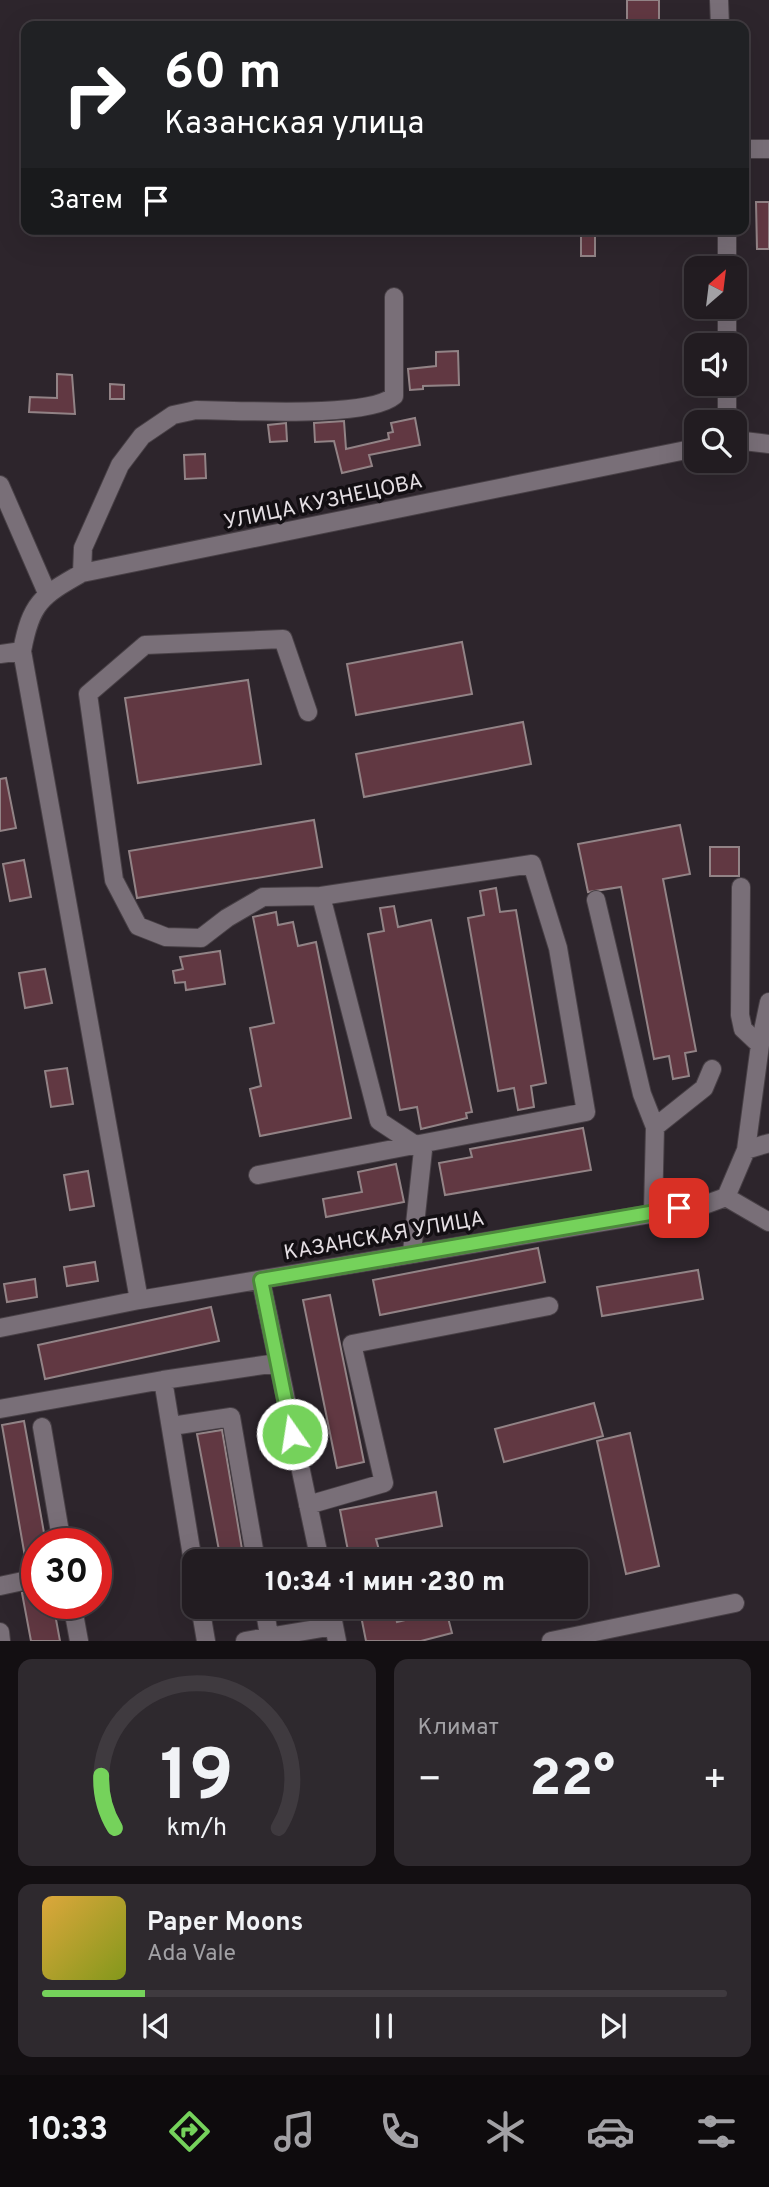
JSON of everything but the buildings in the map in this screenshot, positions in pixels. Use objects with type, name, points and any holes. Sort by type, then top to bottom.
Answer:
[{"type":"street","points":[[719,0],[720,21]]},
{"type":"street","points":[[749,149],[769,149]]},
{"type":"street","points":[[727,235],[727,256]]},
{"type":"street","points":[[82,573],[83,548],[120,465],[142,436],[173,415],[196,410],[352,408],[386,403],[394,396],[394,297]]},
{"type":"street","points":[[747,441],[769,444]]},
{"type":"street","name":"УЛИЦА КУЗНЕЦОВА","points":[[22,651],[28,620],[47,593],[82,573],[684,449]]},
{"type":"street","points":[[0,485],[47,593]]},
{"type":"street","points":[[258,1175],[586,1112],[558,948],[532,864],[321,896],[263,897],[227,918],[201,938],[166,937],[138,926],[114,880],[88,694],[145,645],[283,639],[308,712]]},
{"type":"street","points":[[0,654],[22,651],[139,1300]]},
{"type":"street","points":[[741,887],[740,1015],[743,1029],[760,1045]]},
{"type":"street","points":[[321,896],[379,1121],[424,1150],[412,1252]]},
{"type":"street","points":[[596,900],[642,1094],[654,1127],[653,1212]]},
{"type":"street","points":[[769,1002],[760,1045],[746,1150],[726,1197],[769,1222]]},
{"type":"street","points":[[654,1127],[704,1088],[712,1069]]},
{"type":"street","points":[[746,1150],[769,1143]]},
{"type":"street","name":"КАЗАНСКАЯ УЛИЦА","points":[[0,1328],[139,1300],[412,1252],[705,1205],[726,1197]]},
{"type":"street","points":[[261,1280],[276,1363],[317,1549]]},
{"type":"street","points":[[308,1505],[384,1483],[352,1344],[549,1306]]},
{"type":"street","points":[[0,1409],[276,1363]]},
{"type":"street","points":[[163,1380],[191,1549]]},
{"type":"street","points":[[172,1426],[231,1417],[254,1549]]},
{"type":"street","points":[[42,1427],[59,1528]]},
{"type":"street","points":[[0,1586],[21,1581]]},
{"type":"street","points":[[552,1641],[735,1603]]},
{"type":"street","points":[[75,1619],[79,1641]]},
{"type":"street","points":[[202,1619],[206,1641]]},
{"type":"street","points":[[266,1619],[270,1639]]},
{"type":"street","points":[[0,1632],[1,1641]]},
{"type":"street","points":[[245,1641],[335,1634]]},
{"type":"route","points":[[292,1434],[261,1280],[679,1208]]}]
